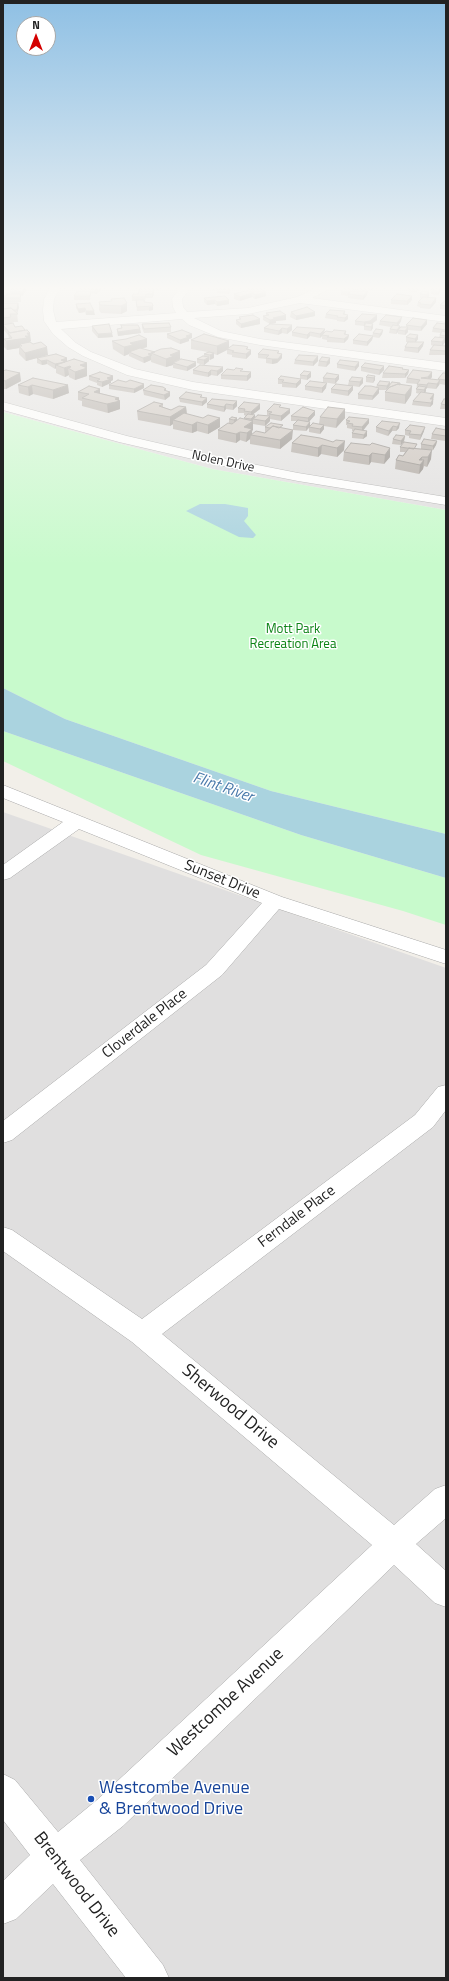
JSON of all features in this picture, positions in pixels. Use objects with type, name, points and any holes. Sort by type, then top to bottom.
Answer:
[{"type":"street","points":[[161,379],[204,388],[446,422]]},
{"type":"street","name":"Nolen Drive","points":[[3,406],[124,439],[233,465],[336,484],[446,501]]},
{"type":"street","name":"Sunset Drive","points":[[3,791],[275,901],[446,957]]},
{"type":"street","points":[[3,874],[77,821]]},
{"type":"street","name":"Cloverdale Place","points":[[3,1134],[214,970],[275,901]]},
{"type":"street","name":"Ferndale Place","points":[[142,1334],[424,1121],[446,1093]]},
{"type":"street","name":"Sherwood Drive","points":[[3,1236],[142,1334],[394,1544],[446,1592]]},
{"type":"street","name":"Westcombe Avenue","points":[[3,1906],[54,1858],[110,1813],[394,1544],[446,1498]]},
{"type":"street","name":"Brentwood Drive","points":[[3,1792],[150,1978]]},
{"type":"shaded area","points":[[3,379],[446,379],[446,510],[212,469],[3,412]]},
{"type":"shaded area","points":[[3,812],[446,968],[446,1978],[3,1978]]},
{"type":"green space","name":"Mott Park Recreation Area","points":[[3,412],[212,469],[446,510],[446,834],[271,791],[65,719],[3,688]]},
{"type":"green space","points":[[3,731],[301,835],[446,878],[446,925],[403,911],[201,855],[3,761]]},
{"type":"water","points":[[200,504],[225,504],[248,508],[248,516],[244,521],[256,535],[253,538],[239,537],[186,511]]},
{"type":"water","name":"Flint River","points":[[3,688],[65,719],[271,791],[446,834],[446,878],[301,835],[3,731]]},
{"type":"building","points":[[30,379],[40,379],[68,385],[53,390],[32,385],[28,387],[18,385]]},
{"type":"building","points":[[99,379],[110,379],[102,382],[97,381]]},
{"type":"building","points":[[281,379],[301,379],[296,384],[282,382],[284,380]]},
{"type":"building","points":[[350,379],[362,379],[360,382],[349,381]]},
{"type":"building","points":[[416,379],[440,380],[437,384],[417,384],[420,380]]},
{"type":"building","points":[[118,380],[126,382],[130,380],[144,384],[134,389],[109,385]]},
{"type":"building","points":[[310,381],[327,383],[322,388],[305,386]]},
{"type":"building","points":[[380,381],[390,382],[387,386],[377,385]]},
{"type":"building","points":[[392,382],[400,383],[400,385],[398,384],[388,387]]},
{"type":"building","points":[[336,384],[353,386],[348,391],[331,389]]},
{"type":"building","points":[[398,384],[412,386],[405,395],[385,392],[390,387]]},
{"type":"building","points":[[151,385],[163,387],[166,389],[164,390],[170,392],[164,395],[143,390]]},
{"type":"building","points":[[89,386],[100,389],[94,392],[119,398],[115,399],[120,401],[107,404],[82,398],[89,394],[78,392]]},
{"type":"building","points":[[365,386],[379,388],[373,396],[358,394]]},
{"type":"building","points":[[419,386],[426,387],[424,390],[416,389]]},
{"type":"building","points":[[186,392],[202,395],[200,397],[207,398],[202,402],[179,398]]},
{"type":"building","points":[[421,392],[434,394],[430,399],[433,399],[431,403],[413,401]]},
{"type":"building","points":[[212,399],[237,401],[233,405],[226,404],[224,407],[207,404]]},
{"type":"building","points":[[444,399],[446,399],[446,405],[441,404]]},
{"type":"building","points":[[154,402],[163,404],[159,406],[171,410],[179,406],[186,407],[170,417],[137,411]]},
{"type":"building","points":[[244,402],[260,404],[251,412],[238,408]]},
{"type":"building","points":[[274,404],[281,405],[279,407],[290,409],[281,416],[269,414],[272,412],[267,411]]},
{"type":"building","points":[[303,407],[315,411],[308,418],[291,416]]},
{"type":"building","points":[[328,407],[345,409],[337,419],[320,417]]},
{"type":"building","points":[[184,413],[203,418],[208,415],[220,418],[208,425],[197,422],[192,425],[173,420]]},
{"type":"building","points":[[248,414],[255,415],[251,419],[244,418]]},
{"type":"building","points":[[258,415],[270,416],[265,421],[253,419]]},
{"type":"building","points":[[232,417],[237,418],[234,420],[229,419]]},
{"type":"building","points":[[349,417],[369,419],[362,427],[352,426],[353,424],[347,423],[350,421],[346,420]]},
{"type":"building","points":[[240,418],[253,421],[244,427],[252,429],[247,433],[240,432],[236,434],[218,430],[228,423],[232,424]]},
{"type":"building","points":[[298,420],[310,422],[306,427],[293,425]]},
{"type":"building","points":[[382,421],[400,423],[397,427],[393,426],[389,431],[376,427]]},
{"type":"building","points":[[271,423],[283,425],[279,428],[273,426],[270,428],[265,427]]},
{"type":"building","points":[[313,423],[324,425],[320,429],[309,427]]},
{"type":"building","points":[[410,425],[425,427],[421,435],[409,434],[411,431],[405,430]]},
{"type":"building","points":[[273,426],[293,430],[280,440],[251,435],[256,431],[265,433]]},
{"type":"building","points":[[436,428],[446,430],[446,436],[432,434]]},
{"type":"building","points":[[355,429],[367,431],[364,435],[352,433]]},
{"type":"building","points":[[301,435],[333,442],[336,440],[345,441],[337,448],[322,445],[318,448],[292,443]]},
{"type":"building","points":[[396,435],[405,436],[401,441],[393,439]]},
{"type":"building","points":[[424,439],[437,441],[433,446],[421,444]]},
{"type":"building","points":[[404,442],[417,444],[414,449],[400,447]]},
{"type":"building","points":[[351,443],[370,445],[372,443],[390,448],[385,455],[372,453],[369,456],[344,452]]},
{"type":"building","points":[[409,448],[432,450],[428,457],[422,457],[419,460],[424,460],[420,465],[396,460],[399,455],[403,456]]},
{"type":"place","name":"Westcombe Avenue & Brentwood Drive","points":[[91,1799]]}]
